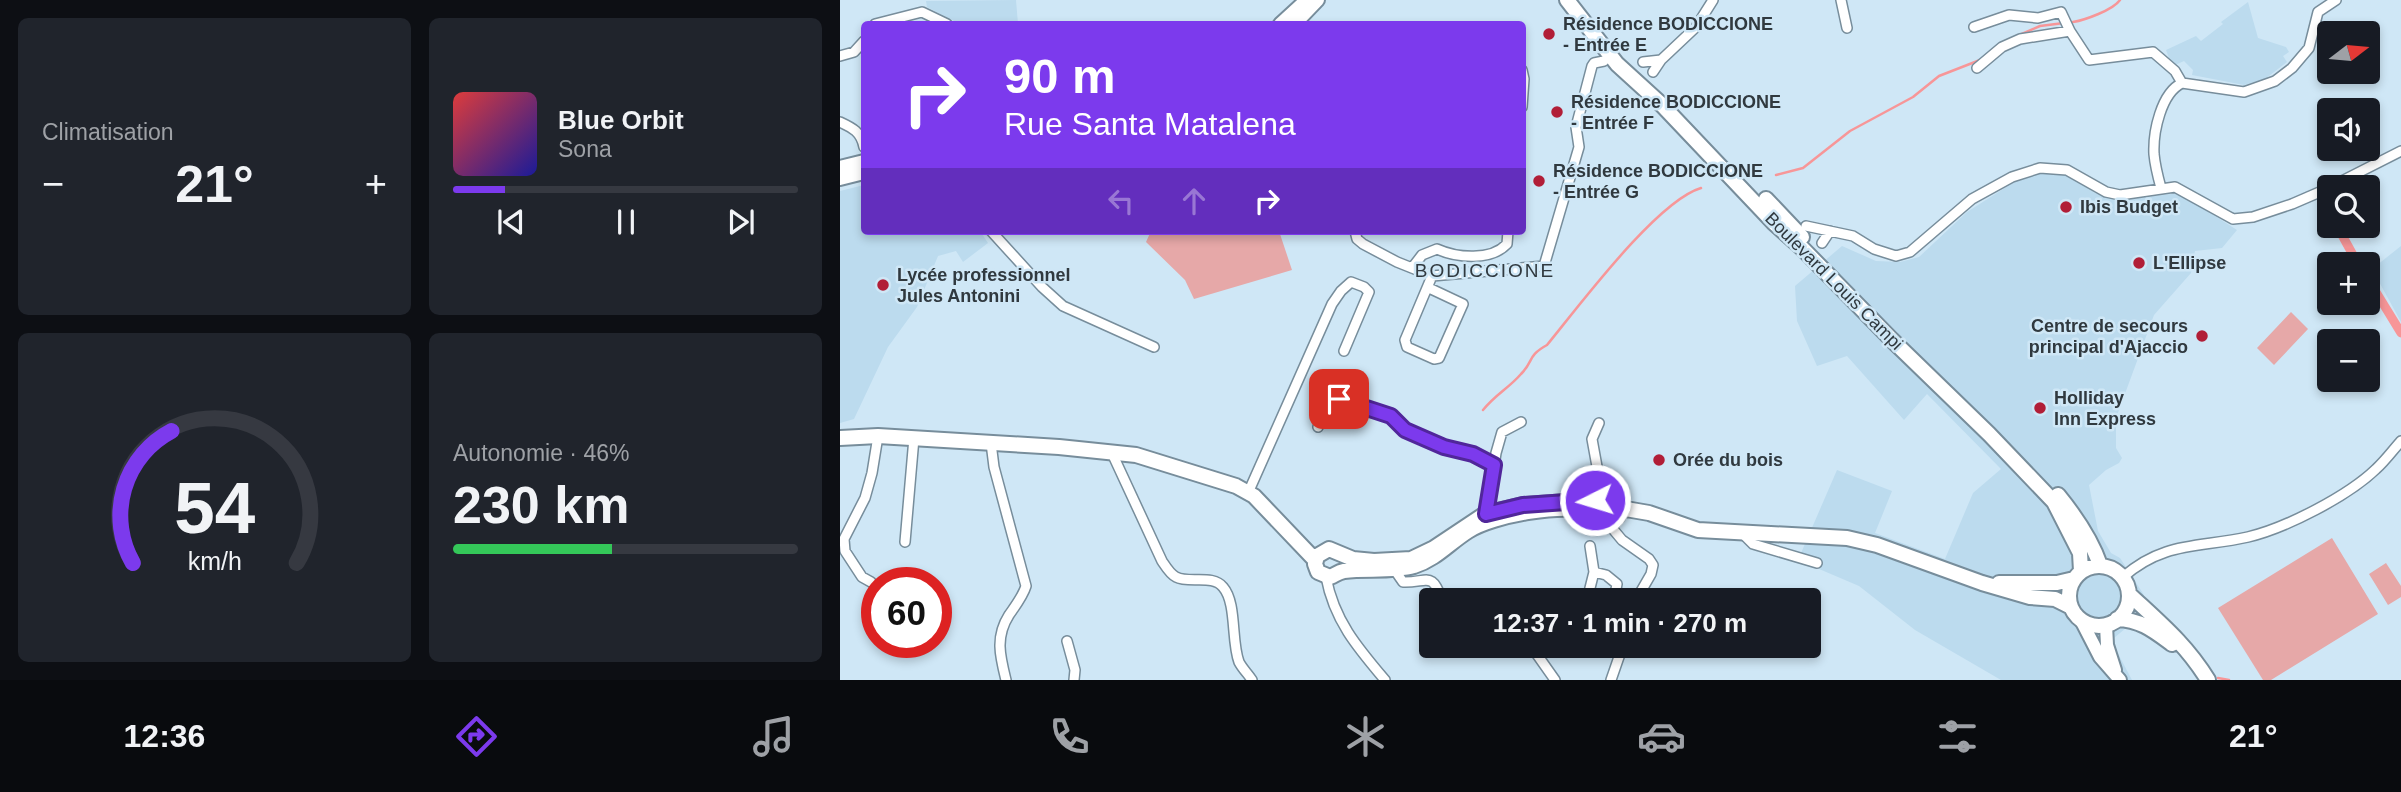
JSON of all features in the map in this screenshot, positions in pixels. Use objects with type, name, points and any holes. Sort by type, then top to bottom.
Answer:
[{"type":"main road","points":[[1290,21],[1306,0]]},
{"type":"main road","points":[[1292,21],[1318,0]]},
{"type":"main road","name":"Boulevard Louis Campi","points":[[1567,0],[1617,64],[1662,105],[1774,223],[2045,493],[2066,522],[2080,553],[2077,575]]},
{"type":"main road","name":"Boulevard Louis Campi","points":[[1578,0],[1623,58],[1677,108],[1781,216],[2024,457],[2075,516],[2094,547],[2100,565]]},
{"type":"main road","points":[[840,167],[861,162]]},
{"type":"main road","points":[[840,179],[861,174]]},
{"type":"main road","points":[[840,441],[878,436],[1111,451],[1169,463],[1236,486],[1248,493],[1315,560],[1318,572],[1333,574],[1394,569],[1429,560],[1486,518]]},
{"type":"main road","points":[[1315,560],[1320,552],[1329,550],[1340,556],[1374,561],[1411,558],[1486,518],[1527,512],[1582,510],[1597,502],[1615,496],[1620,508],[1615,519],[1607,522],[1599,519],[1597,502]]},
{"type":"main road","points":[[1620,508],[1649,513],[1698,530],[1847,538],[1877,545],[1982,583],[2030,597],[2055,599],[2071,607],[2081,620],[2100,657],[2119,678]]},
{"type":"main road","points":[[1333,574],[1342,564],[1340,556]]},
{"type":"main road","points":[[1982,583],[2057,583],[2100,565],[2116,571],[2123,577],[2129,594],[2176,636],[2208,680]]},
{"type":"main road","points":[[2071,607],[2069,592],[2077,575]]},
{"type":"main road","points":[[2119,678],[2107,645],[2112,622],[2126,608],[2129,594]]},
{"type":"main road","points":[[2081,620],[2089,624],[2133,620],[2144,624],[2174,645],[2208,680]]},
{"type":"street","points":[[921,0],[922,12]]},
{"type":"street","points":[[1653,72],[1661,60],[1696,27],[1713,0]]},
{"type":"street","points":[[1841,0],[1847,28]]},
{"type":"street","points":[[2055,0],[2070,31],[2089,60],[2153,52],[2175,71],[2182,83]]},
{"type":"street","points":[[2161,188],[2154,154],[2156,131],[2173,87],[2182,83],[2244,92],[2275,81],[2292,68],[2309,48],[2318,12],[2336,0]]},
{"type":"street","points":[[887,21],[922,12],[941,21]]},
{"type":"street","points":[[1973,27],[2010,15],[2038,18],[2061,12]]},
{"type":"street","points":[[1977,68],[2003,47],[2020,39],[2070,31]]},
{"type":"street","points":[[840,56],[854,52],[861,44]]},
{"type":"street","points":[[1643,62],[1661,60]]},
{"type":"street","points":[[1356,235],[1397,262],[1432,276],[1544,266],[1579,147],[1576,127],[1591,66],[1604,61]]},
{"type":"street","points":[[840,122],[856,129],[861,136]]},
{"type":"street","points":[[2358,175],[2401,150]]},
{"type":"street","points":[[1806,226],[1853,236],[1874,249],[1896,256],[1910,252],[1972,199],[2012,177],[2040,168],[2067,170],[2106,192],[2120,195],[2175,187],[2233,219],[2253,216],[2317,193]]},
{"type":"street","points":[[1822,243],[1830,231]]},
{"type":"street","points":[[995,235],[1063,306],[1154,347]]},
{"type":"street","points":[[1412,268],[1422,254],[1437,249],[1455,257],[1494,254],[1507,244],[1508,235]]},
{"type":"street","points":[[1429,288],[1464,304],[1439,358],[1434,359],[1407,347],[1405,340],[1432,276]]},
{"type":"street","points":[[1248,493],[1332,304],[1340,290],[1351,282],[1369,292],[1344,351]]},
{"type":"street","points":[[1318,427],[1330,401],[1339,399],[1391,416],[1405,430],[1444,447],[1473,454],[1494,465]]},
{"type":"street","points":[[1486,518],[1502,432],[1521,422]]},
{"type":"street","points":[[1597,502],[1592,439],[1599,424]]},
{"type":"street","points":[[861,575],[845,551],[844,539],[865,498],[878,436]]},
{"type":"street","points":[[905,542],[914,439]]},
{"type":"street","points":[[2123,577],[2155,554],[2180,547],[2249,537],[2285,524],[2354,486],[2375,470],[2401,441]]},
{"type":"street","points":[[991,443],[994,467],[1026,586],[1000,634],[999,653],[1006,680]]},
{"type":"street","points":[[1111,451],[1162,561],[1171,574],[1179,579],[1216,582],[1222,584],[1226,590],[1240,662],[1252,680]]},
{"type":"street","points":[[1607,522],[1622,540],[1649,559],[1653,565],[1643,588]]},
{"type":"street","points":[[1742,533],[1753,544],[1817,563]]},
{"type":"street","points":[[1590,546],[1594,572],[1590,588]]},
{"type":"street","points":[[1394,569],[1403,582],[1429,579],[1437,588]]},
{"type":"street","points":[[1594,572],[1606,575],[1618,583],[1617,588]]},
{"type":"street","points":[[1333,574],[1331,603],[1346,631],[1385,680]]},
{"type":"street","points":[[1067,641],[1075,670],[1074,680]]},
{"type":"street","points":[[1539,658],[1555,680]]},
{"type":"street","points":[[1611,680],[1619,658]]},
{"type":"shaded area","points":[[1016,0],[1018,21],[954,21],[927,7],[926,1]]},
{"type":"shaded area","points":[[2248,2],[2258,38],[2286,47],[2289,52],[2283,56],[2287,62],[2265,79],[2244,85],[2192,75],[2193,70],[2184,61],[2175,65],[2169,58],[2166,50],[2196,36],[2201,41]]},
{"type":"shaded area","points":[[2046,170],[2069,175],[2095,193],[2123,200],[2179,193],[2237,230],[2222,248],[2195,251],[2191,273],[2154,315],[2116,418],[2116,448],[2122,458],[2089,485],[2098,531],[2111,553],[2120,558],[2144,595],[2126,628],[2114,638],[2115,648],[2132,680],[2001,680],[1915,630],[1859,586],[1798,560],[1837,470],[1892,491],[1875,533],[1945,559],[1973,493],[2001,469],[1927,394],[1904,420],[1847,356],[1817,366],[1797,321],[1795,286],[1842,246],[1876,261],[1900,262],[1919,257],[1967,212],[2019,179]]},
{"type":"shaded area","name":"Lycée professionnel Jules Antonini","points":[[861,186],[861,235],[983,235],[988,243],[963,262],[956,251],[938,256],[917,307],[888,347],[854,419],[840,423],[840,191]]},
{"type":"shaded area","points":[[1149,235],[1280,235],[1292,270],[1194,299],[1185,280],[1146,242]]},
{"type":"shaded area","points":[[2401,246],[2401,322],[2380,284],[2380,263]]},
{"type":"shaded area","points":[[2291,312],[2308,329],[2274,365],[2257,348]]},
{"type":"shaded area","points":[[2332,538],[2378,614],[2271,680],[2263,680],[2218,608]]},
{"type":"shaded area","points":[[2386,563],[2401,586],[2401,597],[2388,605],[2369,574]]},
{"type":"waterway","points":[[2073,22],[2105,11],[2120,0]]},
{"type":"waterway","points":[[2008,40],[2040,26],[2064,23]]},
{"type":"waterway","points":[[1776,175],[1803,168],[1850,131],[1913,97],[1939,76],[1980,60]]},
{"type":"waterway","points":[[1483,410],[1521,374],[1536,352],[1547,345],[1641,233],[1683,197],[1701,188]]},
{"type":"waterway","points":[[2344,238],[2351,252]]},
{"type":"waterway","points":[[2380,299],[2401,333]]},
{"type":"waterway","points":[[2218,678],[2229,680]]},
{"type":"place","name":"Résidence BODICCIONE - Entrée E","points":[[1549,34]]},
{"type":"place","name":"Résidence BODICCIONE - Entrée F","points":[[1557,112]]},
{"type":"place","name":"Résidence BODICCIONE - Entrée G","points":[[1539,181]]},
{"type":"place","name":"Ibis Budget","points":[[2066,207]]},
{"type":"place","name":"L'Ellipse","points":[[2139,263]]},
{"type":"place","name":"Lycée professionnel Jules Antonini","points":[[883,285]]},
{"type":"place","name":"Centre de secours principal d'Ajaccio","points":[[2202,336]]},
{"type":"place","name":"Holliday Inn Express","points":[[2040,408]]},
{"type":"place","name":"Orée du bois","points":[[1659,460]]},
{"type":"district","name":"BODICCIONE","points":[[1485,270]]},
{"type":"route","points":[[1339,399],[1391,416],[1405,430],[1444,447],[1473,454],[1494,465],[1486,514],[1523,505],[1595,500]]}]
